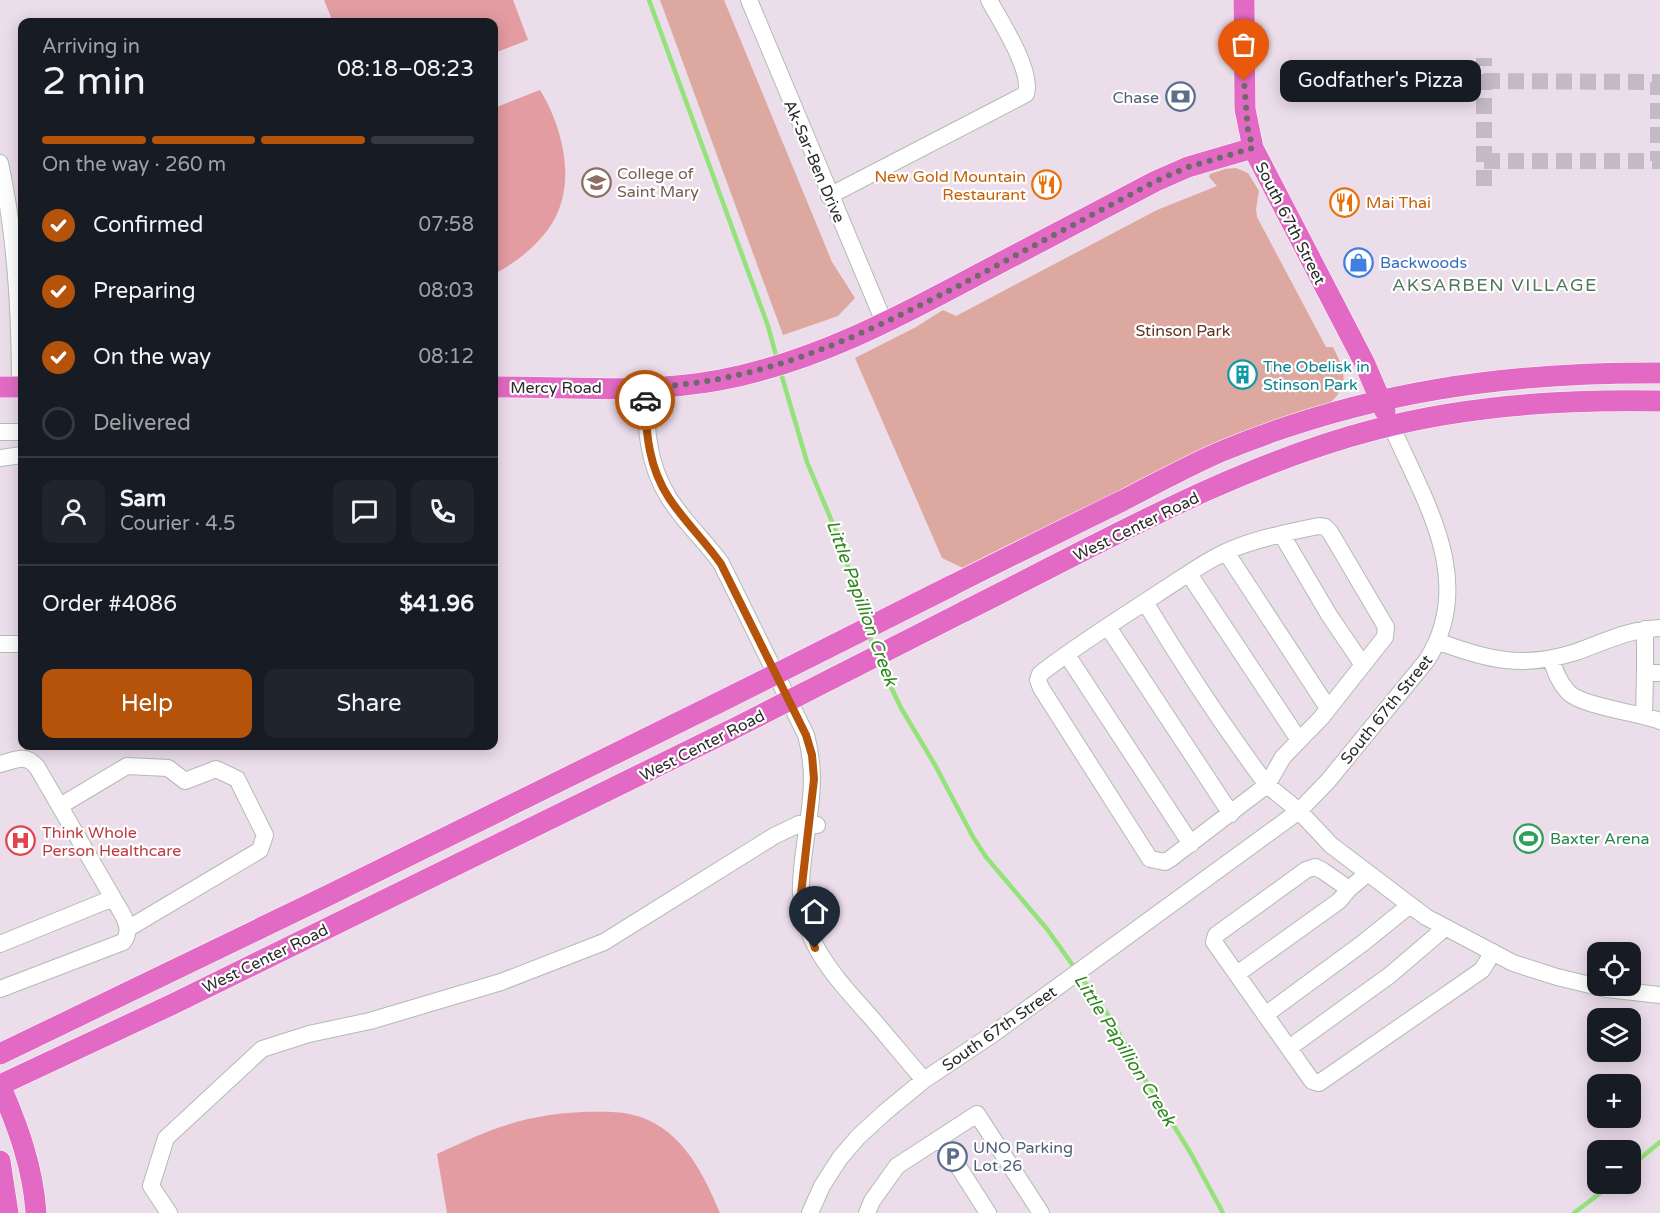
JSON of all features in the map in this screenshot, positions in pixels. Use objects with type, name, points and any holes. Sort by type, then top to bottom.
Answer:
[{"type":"main road","name":"South 67th Street","points":[[1244,0],[1245,109],[1253,148],[1364,362],[1391,425]]},
{"type":"main road","name":"Mercy Road","points":[[498,387],[645,387],[718,380],[789,362],[840,342],[940,295],[1156,181],[1188,167],[1253,148]]},
{"type":"main road","name":"West Center Road","points":[[0,1054],[445,839],[718,704],[1171,474],[1220,452],[1287,428],[1380,400],[1436,389],[1504,379],[1564,374],[1660,373]]},
{"type":"main road","name":"West Center Road","points":[[0,1085],[173,1004],[731,730],[1151,517],[1225,482],[1317,447],[1391,425],[1463,412],[1521,405],[1589,401],[1660,401]]},
{"type":"main road","points":[[0,1085],[27,1155],[36,1213]]},
{"type":"main road","points":[[0,1161],[8,1213]]},
{"type":"street","name":"Ak-Sar-Ben Drive","points":[[749,0],[829,196],[884,322]]},
{"type":"street","points":[[829,196],[1026,94],[1028,87],[1025,71],[989,0]]},
{"type":"street","points":[[0,163],[7,195],[18,310]]},
{"type":"street","points":[[11,387],[18,343]]},
{"type":"street","points":[[645,387],[648,444],[659,480],[674,506],[721,564],[806,735],[812,755],[814,779],[813,825],[801,894],[806,921],[815,948],[829,969],[924,1080]]},
{"type":"street","name":"South 67th Street","points":[[810,1213],[822,1186],[842,1154],[876,1120],[924,1080],[993,1034],[1299,812],[1328,781],[1422,668],[1437,641],[1443,623],[1448,596],[1448,573],[1445,554],[1437,530],[1391,425]]},
{"type":"street","points":[[0,432],[18,432]]},
{"type":"street","points":[[0,458],[18,456]]},
{"type":"street","points":[[1319,526],[1325,527],[1386,627],[1385,637],[1284,758],[1267,785],[1165,862],[1150,859],[1038,680],[1040,674],[1108,627],[1209,560],[1226,552],[1282,535],[1319,526]]},
{"type":"street","points":[[1282,535],[1329,615],[1363,665]]},
{"type":"street","points":[[1226,552],[1328,708]]},
{"type":"street","points":[[1189,574],[1299,741]]},
{"type":"street","points":[[1145,602],[1229,734],[1267,785],[1299,812],[1331,845],[1426,918],[1514,963],[1557,977],[1607,989],[1660,995]]},
{"type":"street","points":[[1108,627],[1231,814]]},
{"type":"street","points":[[1437,641],[1491,659],[1524,662],[1551,659],[1614,636],[1652,629],[1652,718],[1588,702],[1569,694],[1559,681],[1551,659]]},
{"type":"street","points":[[0,644],[18,644]]},
{"type":"street","points":[[1067,655],[1191,844]]},
{"type":"street","points":[[0,764],[23,758],[31,760],[37,767],[129,928],[128,936],[123,942],[0,989]]},
{"type":"street","points":[[60,806],[127,766],[168,768],[184,781],[216,769],[237,779],[265,835],[260,850],[129,928]]},
{"type":"street","points":[[170,1213],[151,1186],[166,1138],[262,1049],[309,1034],[370,1021],[501,982],[604,942],[774,836],[799,824],[813,825]]},
{"type":"street","points":[[1349,890],[1315,867],[1306,870],[1216,935],[1214,942],[1312,1081],[1319,1083],[1482,970],[1493,952]]},
{"type":"street","points":[[1237,974],[1339,900],[1368,873]]},
{"type":"street","points":[[0,944],[113,898]]},
{"type":"street","points":[[1265,1015],[1363,943],[1410,905]]},
{"type":"street","points":[[1289,1048],[1390,975],[1445,928]]},
{"type":"street","points":[[867,1213],[872,1201],[897,1166],[977,1114],[1041,1213]]},
{"type":"street","points":[[940,1138],[988,1213]]},
{"type":"green space","points":[[660,0],[724,0],[832,262],[855,298],[838,316],[783,335]]},
{"type":"green space","name":"Stinson Park","points":[[1236,168],[1248,173],[1259,191],[1257,217],[1326,347],[1333,347],[1337,355],[1344,376],[1337,396],[1330,403],[963,568],[942,558],[855,358],[916,327],[943,310],[956,316],[1157,210],[1217,186],[1209,177],[1210,174]]},
{"type":"shaded area","points":[[324,0],[513,0],[528,40],[498,51],[498,18],[331,18]]},
{"type":"shaded area","points":[[540,90],[559,134],[563,150],[565,183],[557,214],[546,232],[522,256],[498,272],[498,106]]},
{"type":"shaded area","points":[[582,1112],[629,1114],[647,1119],[662,1128],[675,1138],[696,1165],[720,1213],[447,1213],[437,1154],[474,1137],[524,1120]]},
{"type":"waterway","name":"Little Papillion Creek","points":[[649,0],[768,326],[777,359]]},
{"type":"waterway","name":"Little Papillion Creek","points":[[780,370],[807,462],[838,536],[866,623]]},
{"type":"waterway","name":"Little Papillion Creek","points":[[869,634],[875,652]]},
{"type":"waterway","name":"Little Papillion Creek","points":[[879,662],[901,708],[935,765],[973,837],[986,857],[1047,929],[1111,1019],[1190,1152],[1223,1213]]},
{"type":"waterway","points":[[1641,1158],[1660,1142]]},
{"type":"waterway","points":[[1574,1213],[1599,1194]]},
{"type":"tunnel","points":[[1484,58],[1484,186]]},
{"type":"tunnel","points":[[1484,81],[1660,82]]},
{"type":"tunnel","points":[[1484,161],[1658,161],[1658,82]]},
{"type":"way so far","points":[[645,400],[645,387],[677,386],[734,377],[789,362],[840,342],[912,310],[1156,181],[1188,167],[1253,148],[1245,109],[1244,81]]},
{"type":"place","name":"Godfather's Pizza","points":[[1244,81]]},
{"type":"place","name":"Chase","points":[[1180,97]]},
{"type":"place","name":"College of Saint Mary","points":[[596,182]]},
{"type":"place","name":"New Gold Mountain Restaurant","points":[[1047,185]]},
{"type":"place","name":"Mai Thai","points":[[1345,202]]},
{"type":"place","name":"Backwoods","points":[[1359,262]]},
{"type":"place","name":"The Obelisk in Stinson Park","points":[[1242,375]]},
{"type":"place","name":"Baxter Arena","points":[[1529,838]]},
{"type":"place","name":"Think Whole Person Healthcare","points":[[21,841]]},
{"type":"place","name":"UNO Parking Lot 26","points":[[952,1156]]},
{"type":"district","name":"AKSARBEN VILLAGE","points":[[1495,285]]},
{"type":"route","points":[[645,400],[648,444],[659,480],[674,506],[702,538],[729,577],[806,735],[812,755],[814,779],[801,894],[803,911],[815,948]]}]
